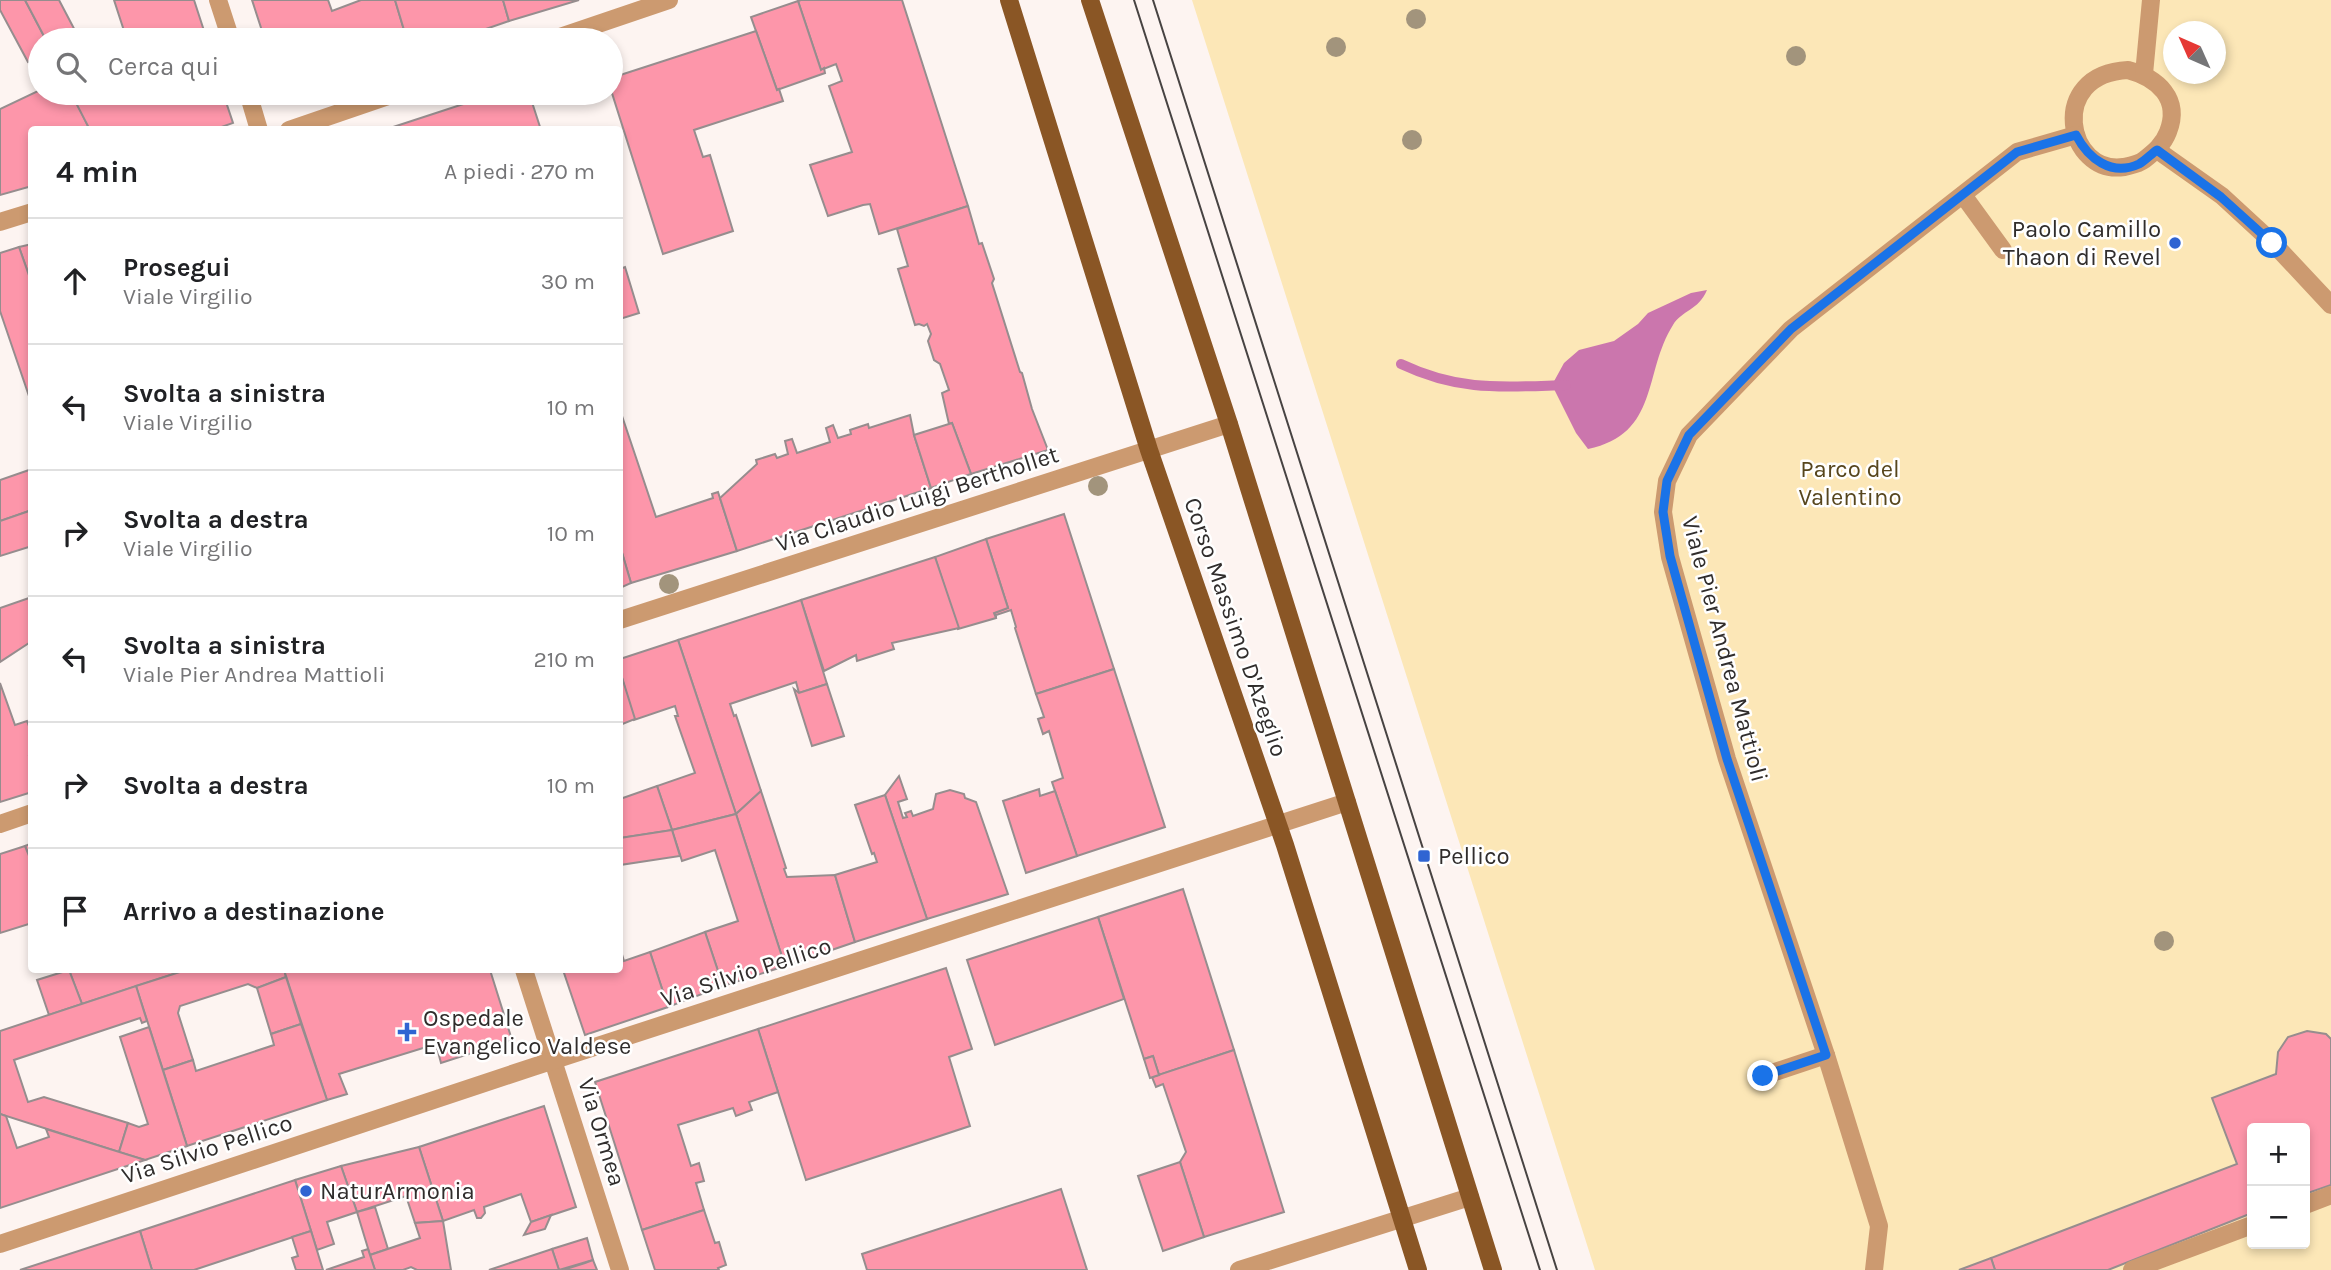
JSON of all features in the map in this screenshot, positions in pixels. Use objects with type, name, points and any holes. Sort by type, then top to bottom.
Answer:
[{"type":"main road","name":"Corso Massimo D'Azeglio","points":[[1009,0],[1149,450],[1279,825],[1418,1270]]},
{"type":"main road","name":"Corso Massimo D'Azeglio","points":[[1090,0],[1229,424],[1493,1270]]},
{"type":"street","points":[[218,0],[227,28]]},
{"type":"street","points":[[586,28],[669,0]]},
{"type":"street","points":[[2144,74],[2151,0]]},
{"type":"street","points":[[2129,70],[2144,74],[2157,82],[2172,108],[2172,123],[2167,136],[2157,150],[2138,164],[2116,168],[2096,162],[2084,150],[2076,135],[2073,118],[2076,102],[2084,88],[2096,77],[2112,71],[2129,70]]},
{"type":"street","points":[[252,105],[258,126]]},
{"type":"street","points":[[301,126],[362,105]]},
{"type":"street","name":"Viale Pier Andrea Mattioli","points":[[1874,1270],[1879,1226],[1826,1055],[1727,759],[1670,556],[1663,512],[1667,481],[1689,435],[1791,329],[2017,152],[2076,135]]},
{"type":"street","points":[[2157,150],[2221,197],[2272,243],[2331,304]]},
{"type":"street","points":[[1963,195],[2003,250]]},
{"type":"street","points":[[0,222],[28,213]]},
{"type":"street","name":"Via Claudio Luigi Berthollet","points":[[623,619],[1229,424]]},
{"type":"street","name":"Via Silvio Pellico","points":[[0,1244],[554,1060],[1347,802]]},
{"type":"street","points":[[0,824],[28,814]]},
{"type":"street","name":"Via Ormea","points":[[525,973],[620,1270]]},
{"type":"street","points":[[1763,1076],[1826,1055]]},
{"type":"street","points":[[2310,1203],[2331,1195]]},
{"type":"street","points":[[1239,1270],[1470,1197]]},
{"type":"street","points":[[2132,1270],[2247,1227]]},
{"type":"green space","name":"Parco del Valentino","points":[[1192,0],[2331,0],[2331,1270],[1595,1270]]},
{"type":"shaded area","points":[[1707,290],[1699,302],[1673,325],[1664,343],[1639,416],[1627,430],[1611,441],[1588,449],[1576,433],[1552,385],[1564,363],[1579,350],[1614,341],[1638,324],[1648,313],[1691,293]]},
{"type":"building","points":[[0,0],[25,0],[40,28],[28,28],[28,62],[0,10]]},
{"type":"building","points":[[25,0],[59,0],[74,28],[40,28]]},
{"type":"building","points":[[114,0],[194,0],[203,28],[123,28]]},
{"type":"building","points":[[252,0],[328,0],[332,11],[361,0],[395,0],[403,28],[261,28]]},
{"type":"building","points":[[395,0],[503,0],[509,21],[489,28],[403,28]]},
{"type":"building","points":[[503,0],[579,0],[509,21]]},
{"type":"building","points":[[902,0],[968,206],[879,234],[870,204],[828,216],[810,165],[852,152],[829,86],[842,81],[836,64],[821,70],[798,1]]},
{"type":"building","points":[[798,1],[821,70],[824,68],[825,73],[777,90],[751,17]]},
{"type":"building","points":[[756,31],[783,101],[694,130],[703,157],[710,155],[733,231],[663,254],[616,105],[623,105],[623,74]]},
{"type":"building","points":[[28,96],[28,105],[78,105],[88,126],[28,126],[28,187],[0,195],[0,109]]},
{"type":"building","points":[[77,105],[227,105],[233,123],[224,126],[88,126]]},
{"type":"building","points":[[460,105],[533,105],[540,126],[396,126]]},
{"type":"building","points":[[968,206],[979,244],[982,243],[994,279],[992,283],[1032,409],[1048,450],[971,474],[952,423],[949,424],[942,393],[949,390],[940,364],[934,360],[928,341],[931,334],[927,324],[915,325],[898,269],[908,266],[897,229]]},
{"type":"building","points":[[28,245],[28,273],[19,247]]},
{"type":"building","points":[[19,247],[28,273],[28,393],[0,311],[0,253]]},
{"type":"building","points":[[625,267],[639,313],[623,318]]},
{"type":"building","points":[[910,415],[931,488],[737,551],[720,498],[757,464],[756,460],[775,454],[777,458],[788,454],[785,441],[792,439],[797,453],[830,442],[826,428],[833,425],[838,438],[851,434],[850,430],[868,424],[869,428]]},
{"type":"building","points":[[623,419],[656,517],[713,498],[712,494],[718,492],[737,551],[631,583],[623,556]]},
{"type":"building","points":[[952,423],[971,474],[931,488],[914,435]]},
{"type":"building","points":[[28,470],[28,511],[0,521],[0,480]]},
{"type":"building","points":[[28,511],[28,547],[0,556],[0,521]]},
{"type":"building","points":[[1064,514],[1114,669],[1036,694],[1011,610],[996,615],[996,618],[994,613],[1008,608],[986,539]]},
{"type":"building","points":[[986,539],[1008,608],[994,613],[996,618],[958,629],[935,557]]},
{"type":"building","points":[[623,556],[631,583],[623,587]]},
{"type":"building","points":[[935,557],[959,628],[892,643],[894,649],[857,661],[856,655],[824,671],[801,600]]},
{"type":"building","points":[[28,598],[28,644],[0,662],[0,608]]},
{"type":"building","points":[[801,600],[827,684],[799,693],[796,682],[730,704],[761,791],[736,814],[678,640]]},
{"type":"building","points":[[678,640],[736,814],[672,830],[657,786],[695,773],[675,716],[678,716],[675,706],[634,720],[623,682],[623,658]]},
{"type":"building","points":[[1114,669],[1165,827],[1077,856],[1052,782],[1063,778],[1049,731],[1043,734],[1038,719],[1044,717],[1036,694]]},
{"type":"building","points":[[623,681],[635,719],[623,724]]},
{"type":"building","points":[[0,683],[15,725],[27,721],[28,724],[28,793],[0,802]]},
{"type":"building","points":[[827,684],[844,736],[812,746],[794,689],[799,693]]},
{"type":"building","points":[[899,776],[907,799],[898,802],[903,818],[907,817],[905,813],[911,811],[913,816],[933,809],[936,794],[950,790],[964,794],[965,798],[976,802],[1008,894],[927,919],[885,795]]},
{"type":"building","points":[[657,786],[672,830],[623,838],[623,798]]},
{"type":"building","points":[[1039,789],[1040,796],[1055,791],[1077,856],[1026,873],[1003,801]]},
{"type":"building","points":[[761,791],[787,877],[835,875],[855,942],[785,966],[736,814]]},
{"type":"building","points":[[885,795],[927,919],[855,942],[835,875],[877,862],[855,805]]},
{"type":"building","points":[[736,814],[785,966],[723,986],[705,932],[738,921],[715,850],[682,861],[672,830]]},
{"type":"building","points":[[672,830],[680,856],[623,865],[623,838]]},
{"type":"building","points":[[25,846],[28,853],[28,924],[0,933],[0,854]]},
{"type":"building","points":[[1183,889],[1234,1050],[1159,1075],[1153,1056],[1144,1059],[1098,917]]},
{"type":"building","points":[[1098,917],[1124,999],[995,1045],[967,960]]},
{"type":"building","points":[[705,932],[723,986],[668,1007],[650,952]]},
{"type":"building","points":[[650,952],[668,1007],[585,1035],[564,973],[623,973],[623,958],[624,961]]},
{"type":"building","points":[[946,968],[972,1049],[949,1057],[970,1126],[806,1180],[758,1029]]},
{"type":"building","points":[[59,973],[70,973],[82,1004],[49,1015],[37,980]]},
{"type":"building","points":[[70,973],[177,973],[82,1004]]},
{"type":"building","points":[[177,973],[285,973],[286,977],[257,988],[248,984],[180,1006],[178,1013],[193,1060],[163,1070],[136,986]]},
{"type":"building","name":"Ospedale Evangelico Valdese","points":[[285,973],[491,973],[512,1040],[441,1063],[436,1044],[339,1074],[347,1094],[327,1100]]},
{"type":"building","points":[[286,977],[301,1024],[271,1034],[257,988]]},
{"type":"building","points":[[136,986],[147,1021],[142,1023],[140,1018],[14,1060],[28,1102],[44,1097],[128,1123],[119,1152],[0,1114],[0,1031]]},
{"type":"building","points":[[301,1024],[327,1100],[187,1146],[163,1070],[193,1060],[196,1071],[274,1045],[271,1034]]},
{"type":"building","points":[[149,1027],[187,1146],[145,1160],[119,1152],[128,1123],[139,1127],[148,1124],[120,1037]]},
{"type":"building","points":[[758,1029],[778,1092],[749,1102],[752,1110],[736,1116],[733,1108],[678,1125],[691,1166],[699,1163],[704,1181],[696,1183],[704,1210],[642,1230],[595,1082]]},
{"type":"building","points":[[2307,1031],[2326,1034],[2331,1039],[2331,1185],[2310,1192],[2310,1123],[2247,1123],[2247,1215],[2108,1270],[1995,1270],[1991,1258],[2237,1164],[2212,1098],[2276,1074],[2278,1052],[2288,1037]]},
{"type":"building","points":[[1234,1050],[1284,1212],[1204,1237],[1180,1162],[1186,1152],[1163,1084],[1156,1087],[1152,1077]]},
{"type":"building","points":[[1153,1056],[1159,1075],[1150,1078],[1144,1059]]},
{"type":"building","points":[[544,1106],[576,1207],[531,1222],[521,1194],[484,1207],[485,1213],[481,1218],[477,1218],[474,1210],[443,1221],[419,1147]]},
{"type":"building","points":[[0,1114],[6,1116],[17,1148],[49,1137],[46,1129],[145,1160],[0,1208]]},
{"type":"building","points":[[419,1147],[443,1221],[415,1223],[406,1196],[357,1212],[341,1166]]},
{"type":"building","points":[[1180,1162],[1204,1237],[1163,1251],[1138,1176]]},
{"type":"building","points":[[341,1166],[357,1212],[327,1222],[334,1244],[317,1250],[295,1180]]},
{"type":"building","points":[[295,1180],[311,1231],[194,1270],[152,1270],[140,1231]]},
{"type":"building","points":[[1061,1189],[1087,1270],[867,1270],[862,1254]]},
{"type":"building","points":[[375,1207],[388,1249],[370,1255],[357,1212]]},
{"type":"building","points":[[704,1210],[726,1265],[718,1268],[719,1270],[655,1270],[642,1230]]},
{"type":"building","points":[[551,1215],[545,1229],[524,1235],[531,1222]]},
{"type":"building","points":[[443,1221],[451,1270],[417,1270],[411,1267],[403,1270],[375,1270],[370,1255],[420,1238],[415,1223]]},
{"type":"building","points":[[140,1231],[152,1270],[20,1270]]},
{"type":"building","points":[[311,1231],[323,1270],[296,1270],[292,1258],[298,1256],[292,1237]]},
{"type":"building","points":[[587,1238],[593,1260],[559,1270],[552,1249]]},
{"type":"building","points":[[368,1249],[375,1270],[326,1270],[364,1257],[362,1251]]},
{"type":"building","points":[[552,1249],[559,1270],[489,1270]]},
{"type":"building","points":[[1991,1258],[1995,1270],[1959,1270]]},
{"type":"building","points":[[593,1260],[597,1270],[563,1270],[585,1263]]},
{"type":"waterway","points":[[1401,364],[1443,379],[1482,386],[1566,385]]},
{"type":"tram line","points":[[1134,0],[1540,1270]]},
{"type":"tram line","points":[[1153,0],[1557,1270]]},
{"type":"place","name":"Paolo Camillo Thaon di Revel","points":[[2175,243]]},
{"type":"place","name":"Pellico","points":[[1424,856]]},
{"type":"place","name":"Ospedale Evangelico Valdese","points":[[407,1032]]},
{"type":"place","name":"NaturArmonia","points":[[306,1191]]},
{"type":"route","points":[[1763,1076],[1826,1055],[1727,759],[1670,556],[1663,512],[1667,481],[1689,435],[1791,329],[2017,152],[2076,135],[2084,150],[2096,162],[2116,168],[2138,164],[2157,150],[2221,197],[2272,243]]}]
